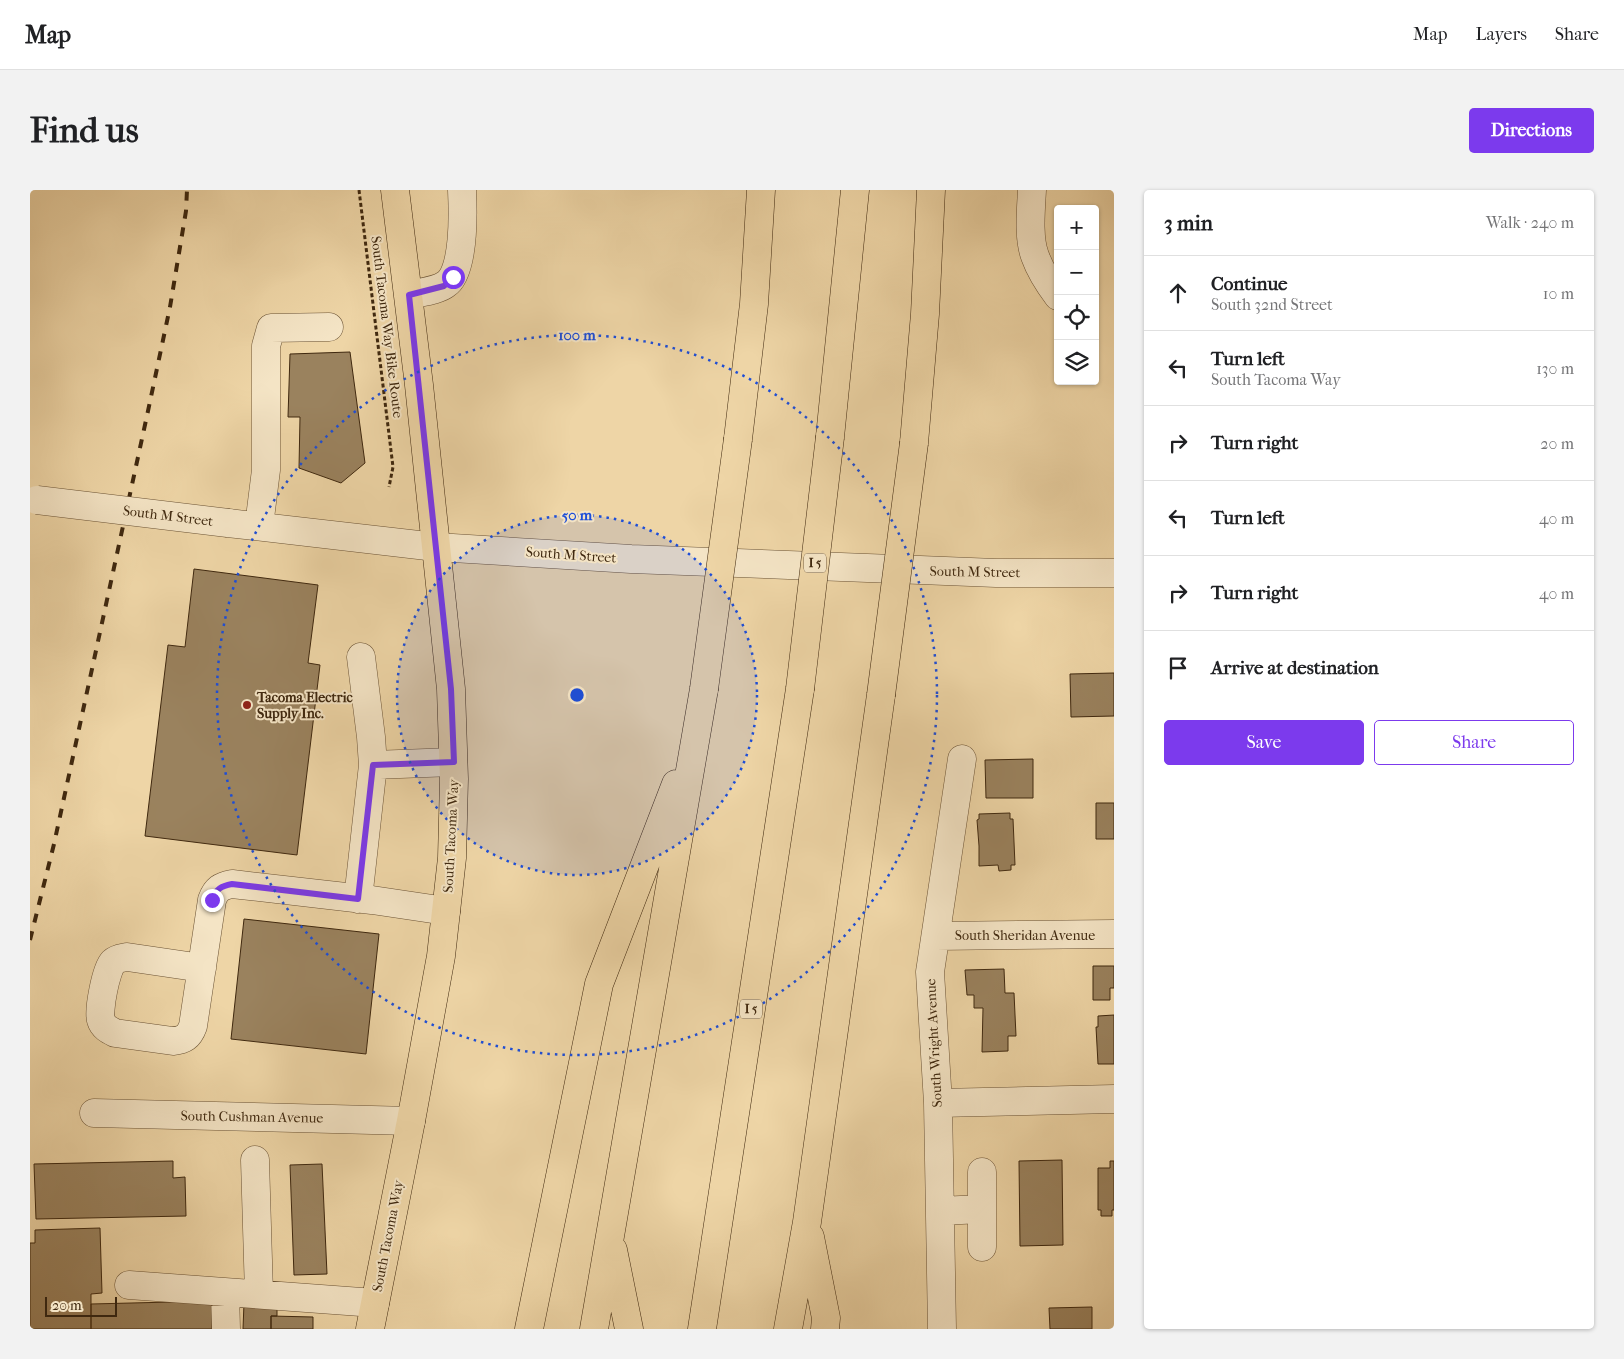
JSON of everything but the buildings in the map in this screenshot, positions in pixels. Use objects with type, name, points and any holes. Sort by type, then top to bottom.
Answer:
[{"type":"main road","name":"South Tacoma Way","points":[[370,1329],[441,956],[452,858],[454,762],[451,689],[409,295],[395,190]]},
{"type":"main road","points":[[594,1329],[704,689],[738,439],[754,304],[761,190]]},
{"type":"main road","name":"I 5","points":[[702,1329],[800,689],[830,437],[855,190]]},
{"type":"main road","points":[[788,1329],[807,1222],[881,696],[914,443],[925,314],[931,190]]},
{"type":"main road","points":[[529,1329],[599,984],[698,727]]},
{"type":"main road","points":[[807,1222],[826,1318],[825,1329]]},
{"type":"main road","points":[[610,1236],[630,1329]]},
{"type":"street","points":[[409,295],[444,286],[453,277],[462,238],[462,190]]},
{"type":"street","points":[[1032,190],[1030,217],[1034,255],[1057,295]]},
{"type":"street","points":[[259,526],[266,470],[266,346],[271,328],[329,327]]},
{"type":"street","name":"South M Street","points":[[33,500],[436,547],[631,559],[920,570],[1114,573]]},
{"type":"street","points":[[358,899],[373,765],[361,657]]},
{"type":"street","name":"South Wright Avenue","points":[[942,1329],[938,1103],[930,972],[962,759]]},
{"type":"street","points":[[373,765],[454,762]]},
{"type":"street","points":[[202,968],[212,900],[216,891],[223,886],[232,884],[446,911]]},
{"type":"street","name":"South Sheridan Avenue","points":[[936,936],[1114,934]]},
{"type":"street","points":[[938,1103],[1114,1100]]},
{"type":"street","name":"South Cushman Avenue","points":[[94,1113],[411,1120]]},
{"type":"street","points":[[255,1160],[259,1294]]},
{"type":"street","points":[[982,1172],[982,1247]]},
{"type":"street","points":[[940,1211],[982,1209]]},
{"type":"street","points":[[129,1286],[375,1303]]},
{"type":"street","points":[[225,1292],[226,1329]]},
{"type":"path","name":"South Tacoma Way Bike Route","points":[[359,190],[394,467],[389,487]]},
{"type":"railway","points":[[30,940],[54,844],[170,307],[186,211],[187,190]]},
{"type":"place","name":"Tacoma Electric Supply Inc.","points":[[247,705]]},
{"type":"route","points":[[212,900],[216,891],[223,886],[232,884],[358,899],[373,765],[454,762],[451,689],[443,599],[409,295],[444,286],[453,277]]}]
